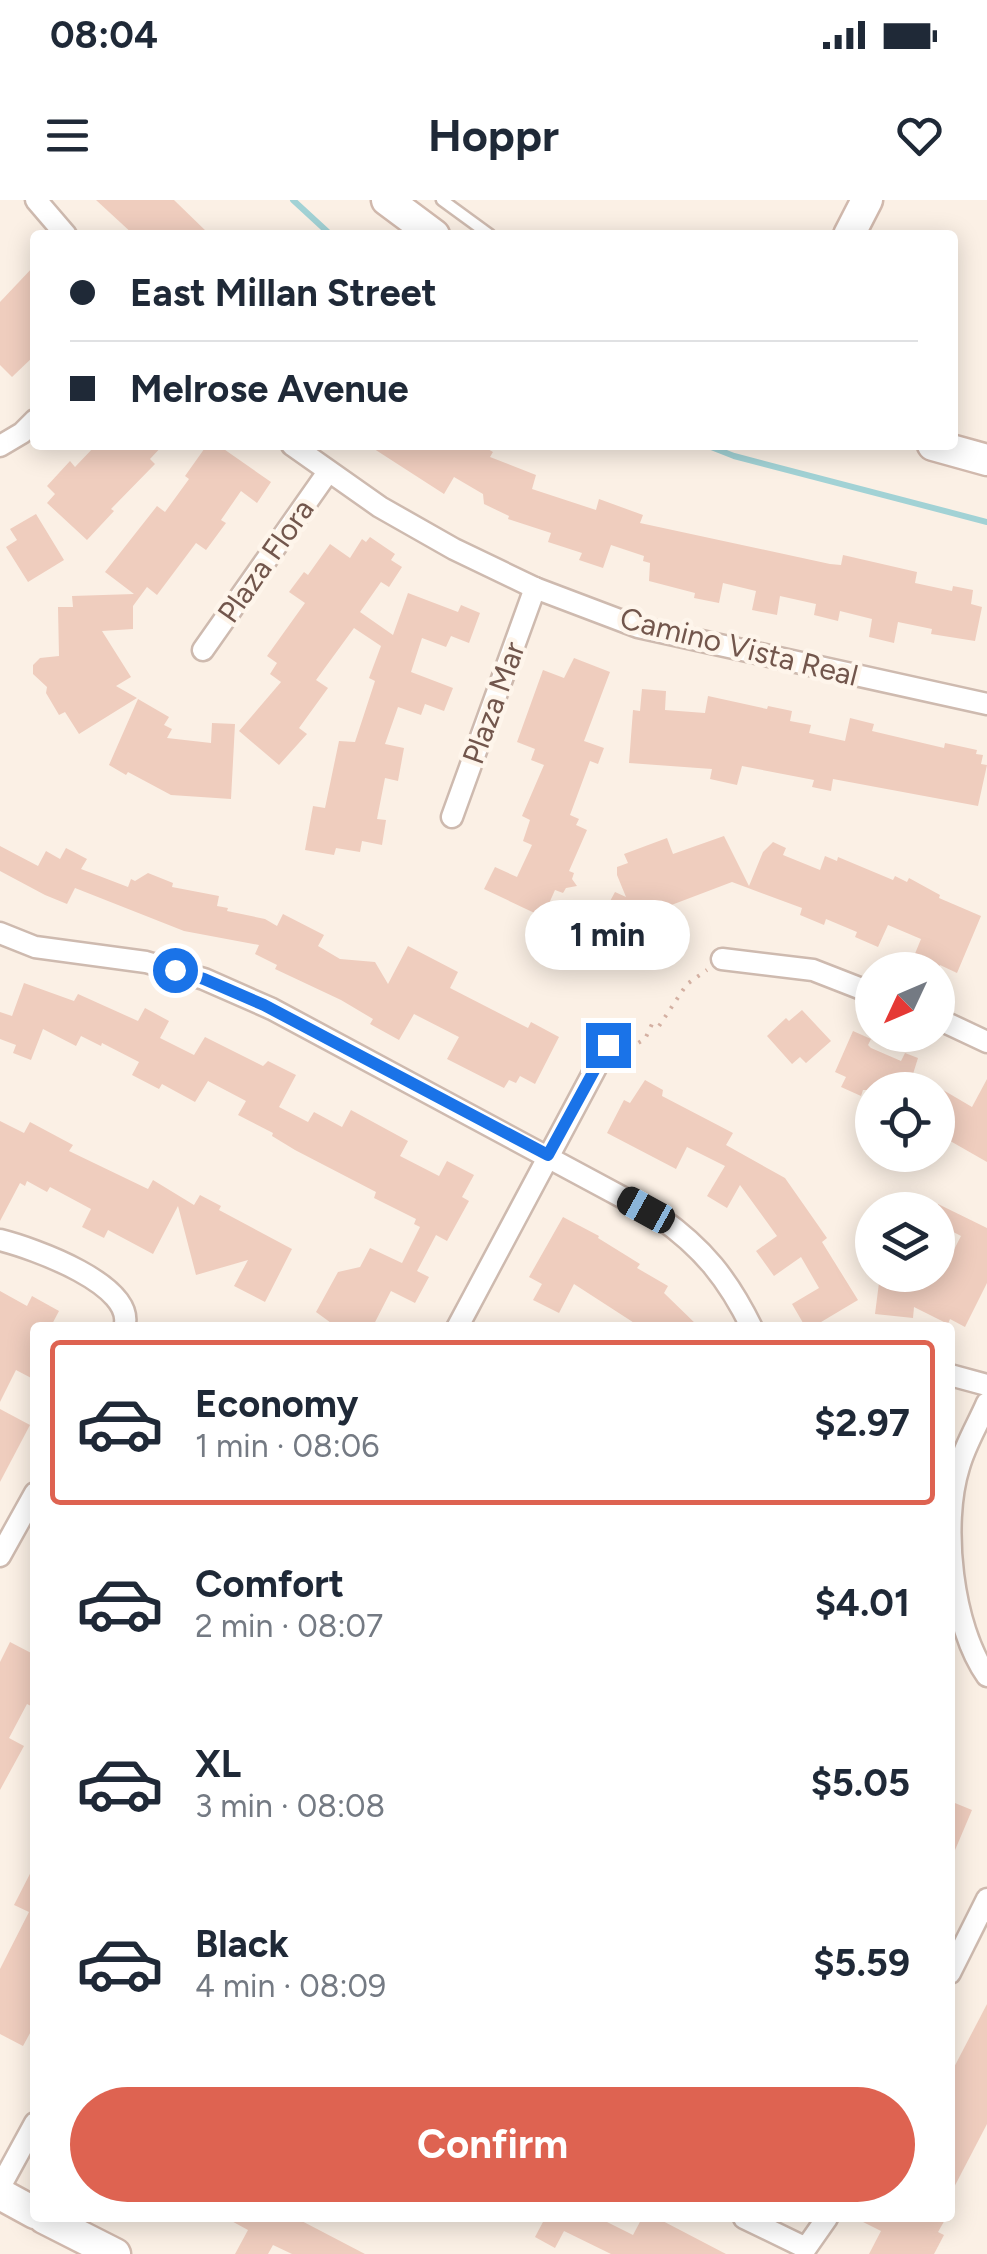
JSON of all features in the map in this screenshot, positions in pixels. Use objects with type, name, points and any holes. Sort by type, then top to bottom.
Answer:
[{"type":"street","points":[[36,200],[62,230]]},
{"type":"street","points":[[387,200],[427,230]]},
{"type":"street","points":[[852,230],[868,200]]},
{"type":"street","points":[[0,446],[30,425]]},
{"type":"street","name":"Camino Vista Real","points":[[299,450],[423,532],[536,588],[638,627],[987,704]]},
{"type":"street","points":[[950,450],[987,460]]},
{"type":"street","name":"Plaza Flora","points":[[203,650],[328,472]]},
{"type":"street","name":"Plaza Mar","points":[[452,818],[536,588]]},
{"type":"street","points":[[0,933],[34,948],[146,962],[204,979],[264,1005],[646,1210],[694,1242],[735,1293],[749,1322]]},
{"type":"street","points":[[722,959],[814,970],[855,986]]},
{"type":"street","points":[[955,1027],[987,1042]]},
{"type":"street","points":[[460,1322],[608,1045]]},
{"type":"street","points":[[0,1240],[101,1282],[118,1298],[126,1313],[125,1322]]},
{"type":"street","points":[[955,1375],[987,1385]]},
{"type":"street","points":[[955,1506],[959,1466],[987,1403]]},
{"type":"street","points":[[2,1548],[30,1500]]},
{"type":"street","points":[[955,1572],[962,1619],[976,1661],[987,1676]]},
{"type":"street","points":[[955,1962],[987,1899]]},
{"type":"street","points":[[30,2132],[0,2191],[30,2209]]},
{"type":"street","points":[[52,2222],[115,2254]]},
{"type":"street","points":[[752,2222],[806,2248],[824,2222]]},
{"type":"lane","points":[[442,200],[483,230]]},
{"type":"path","points":[[640,1042],[652,1024],[659,1026],[687,984]]},
{"type":"building","points":[[96,200],[174,200],[205,230],[129,230]]},
{"type":"building","points":[[30,270],[30,360],[12,377],[0,365],[0,302]]},
{"type":"building","points":[[91,450],[158,450],[150,459],[155,464],[87,540],[47,503],[55,494],[47,486],[70,461],[75,467]]},
{"type":"building","points":[[203,450],[225,450],[271,482],[257,503],[241,491],[221,520],[226,523],[206,550],[196,543],[157,595],[147,587],[133,606],[133,629],[102,631],[131,677],[116,686],[137,698],[79,734],[65,712],[59,715],[46,693],[47,687],[33,674],[33,665],[40,658],[59,656],[58,607],[73,607],[72,596],[134,594],[105,572],[157,506],[165,512],[189,479],[185,476]]},
{"type":"building","points":[[376,450],[490,450],[493,452],[490,457],[536,475],[532,489],[596,510],[599,499],[643,515],[640,523],[830,564],[841,565],[843,555],[917,572],[915,583],[952,591],[953,586],[973,590],[971,604],[982,607],[975,641],[931,634],[932,629],[898,622],[894,643],[869,637],[872,619],[840,611],[838,621],[814,615],[816,604],[780,596],[777,615],[752,610],[756,591],[723,583],[719,603],[694,598],[695,593],[649,581],[650,563],[643,561],[644,556],[611,545],[603,568],[579,560],[582,553],[548,542],[551,533],[508,519],[509,516],[484,504],[483,494],[454,477],[444,494]]},
{"type":"building","points":[[36,514],[64,560],[28,582],[6,547],[17,540],[10,529]]},
{"type":"building","points":[[370,537],[395,554],[391,560],[402,567],[389,587],[381,582],[360,612],[393,635],[408,593],[458,612],[461,605],[480,613],[469,643],[451,636],[446,647],[422,638],[411,672],[453,688],[444,711],[425,704],[421,715],[398,707],[385,744],[404,748],[398,781],[385,778],[377,819],[386,820],[382,845],[362,841],[360,852],[336,848],[334,855],[305,850],[313,806],[325,808],[339,741],[355,742],[375,681],[369,678],[381,646],[354,628],[316,680],[328,688],[299,728],[307,734],[279,765],[239,731],[281,682],[270,674],[277,663],[267,656],[305,603],[289,592],[304,572],[308,575],[330,544],[350,558],[362,539],[366,542]]},
{"type":"building","points":[[574,658],[610,672],[584,741],[604,748],[598,764],[590,761],[570,815],[579,819],[576,825],[587,830],[569,871],[574,873],[572,879],[577,886],[566,888],[563,893],[555,890],[543,917],[484,889],[495,867],[517,877],[532,845],[523,841],[530,820],[522,816],[544,765],[531,760],[535,749],[517,742],[543,670],[564,678]]},
{"type":"building","points":[[642,689],[666,691],[665,710],[705,713],[708,696],[792,711],[790,721],[811,725],[809,733],[845,741],[850,718],[874,724],[872,731],[944,748],[945,743],[977,750],[976,754],[983,755],[981,764],[987,765],[978,806],[833,779],[831,791],[812,787],[814,780],[742,766],[737,785],[710,779],[712,769],[629,763],[633,710],[640,711]]},
{"type":"building","points":[[138,699],[169,717],[164,725],[172,729],[167,738],[211,743],[212,723],[235,724],[231,799],[171,795],[109,765]]},
{"type":"building","points":[[724,836],[749,886],[763,852],[773,842],[786,848],[783,855],[820,870],[825,856],[837,861],[838,857],[893,880],[895,876],[907,882],[909,878],[940,895],[939,898],[981,916],[957,973],[955,952],[916,952],[921,939],[888,925],[878,947],[855,937],[857,932],[826,919],[824,925],[800,915],[802,908],[732,882],[653,912],[640,935],[659,945],[646,968],[590,938],[615,892],[626,897],[617,875],[617,867],[628,863],[624,854],[667,838],[673,854]]},
{"type":"building","points":[[0,846],[38,866],[46,851],[60,859],[66,848],[87,859],[81,869],[128,887],[131,879],[135,881],[148,873],[173,883],[172,887],[219,896],[217,906],[228,908],[227,911],[265,919],[277,926],[283,914],[324,935],[318,946],[340,959],[375,962],[388,984],[408,946],[458,972],[450,988],[528,1028],[531,1022],[559,1037],[535,1084],[520,1076],[516,1083],[509,1080],[504,1088],[447,1059],[459,1037],[414,1014],[399,1040],[370,1024],[373,1019],[341,1000],[275,969],[277,965],[255,954],[259,945],[184,931],[75,888],[67,904],[45,895],[0,871]]},
{"type":"building","points":[[24,983],[74,1001],[78,994],[138,1021],[145,1008],[169,1021],[160,1038],[194,1055],[205,1037],[263,1066],[268,1061],[296,1075],[279,1107],[308,1122],[314,1112],[342,1127],[351,1110],[408,1141],[400,1156],[439,1176],[447,1161],[474,1175],[462,1197],[469,1201],[447,1241],[436,1235],[417,1271],[429,1277],[415,1303],[391,1291],[375,1322],[330,1322],[316,1312],[338,1272],[360,1267],[370,1248],[402,1263],[420,1227],[414,1224],[416,1219],[374,1198],[376,1192],[238,1115],[246,1101],[208,1081],[195,1102],[162,1084],[159,1089],[132,1075],[139,1062],[102,1043],[101,1046],[81,1036],[76,1046],[43,1029],[31,1060],[13,1053],[16,1045],[0,1039],[0,1012],[12,1016]]},
{"type":"building","points":[[802,1010],[831,1041],[806,1063],[800,1057],[792,1064],[767,1036],[786,1018],[789,1021]]},
{"type":"building","points":[[853,1031],[855,1052],[880,1052],[901,1061],[905,1053],[918,1058],[914,1072],[855,1072],[855,1093],[841,1087],[846,1077],[835,1072]]},
{"type":"building","points":[[987,1079],[987,1162],[955,1144],[955,1097],[972,1107]]},
{"type":"building","points":[[645,1080],[663,1090],[662,1096],[733,1133],[726,1145],[785,1178],[827,1238],[822,1242],[858,1300],[821,1322],[802,1322],[792,1304],[819,1288],[801,1257],[774,1276],[756,1251],[777,1236],[740,1185],[727,1208],[707,1196],[725,1166],[687,1147],[676,1169],[607,1133],[624,1100],[630,1103]]},
{"type":"building","points":[[0,1121],[24,1133],[30,1122],[73,1145],[69,1151],[148,1189],[153,1180],[194,1205],[200,1195],[221,1206],[219,1210],[292,1249],[265,1302],[234,1286],[248,1260],[196,1275],[178,1206],[153,1254],[108,1230],[104,1238],[82,1227],[91,1209],[50,1187],[47,1192],[27,1181],[25,1186],[20,1183],[0,1221]]},
{"type":"building","points":[[955,1212],[987,1228],[987,1283],[965,1327],[950,1319],[944,1322],[914,1307],[913,1318],[875,1314],[878,1292],[955,1292],[955,1248],[961,1236],[955,1233]]},
{"type":"building","points":[[563,1217],[599,1236],[640,1264],[637,1268],[668,1286],[664,1293],[694,1322],[633,1322],[574,1284],[559,1313],[533,1300],[542,1284],[529,1277]]},
{"type":"building","points":[[0,1291],[27,1306],[32,1296],[59,1311],[53,1322],[30,1322],[30,1377],[16,1370],[0,1402]]},
{"type":"building","points":[[0,1409],[30,1425],[0,1482]]},
{"type":"building","points":[[10,1642],[30,1652],[30,1706],[27,1704],[9,1738],[24,1746],[0,1790],[0,1662]]},
{"type":"building","points":[[955,1803],[972,1810],[955,1850]]},
{"type":"building","points":[[30,1874],[30,2033],[23,2046],[0,2034],[0,1969],[29,1912],[14,1905]]},
{"type":"building","points":[[987,2004],[987,2124],[955,2185],[955,2065]]},
{"type":"building","points":[[233,2222],[304,2222],[365,2254],[292,2254],[273,2245],[268,2254],[235,2254],[248,2230]]},
{"type":"building","points":[[543,2222],[607,2222],[633,2235],[640,2222],[665,2222],[726,2254],[611,2254],[564,2231],[555,2248],[535,2237]]},
{"type":"building","points":[[863,2222],[944,2222],[938,2232],[944,2235],[934,2254],[869,2254],[881,2231]]},
{"type":"waterway","points":[[293,200],[326,230]]},
{"type":"waterway","points":[[719,450],[987,522]]},
{"type":"route","points":[[175,970],[264,1005],[548,1155],[608,1045]]}]
